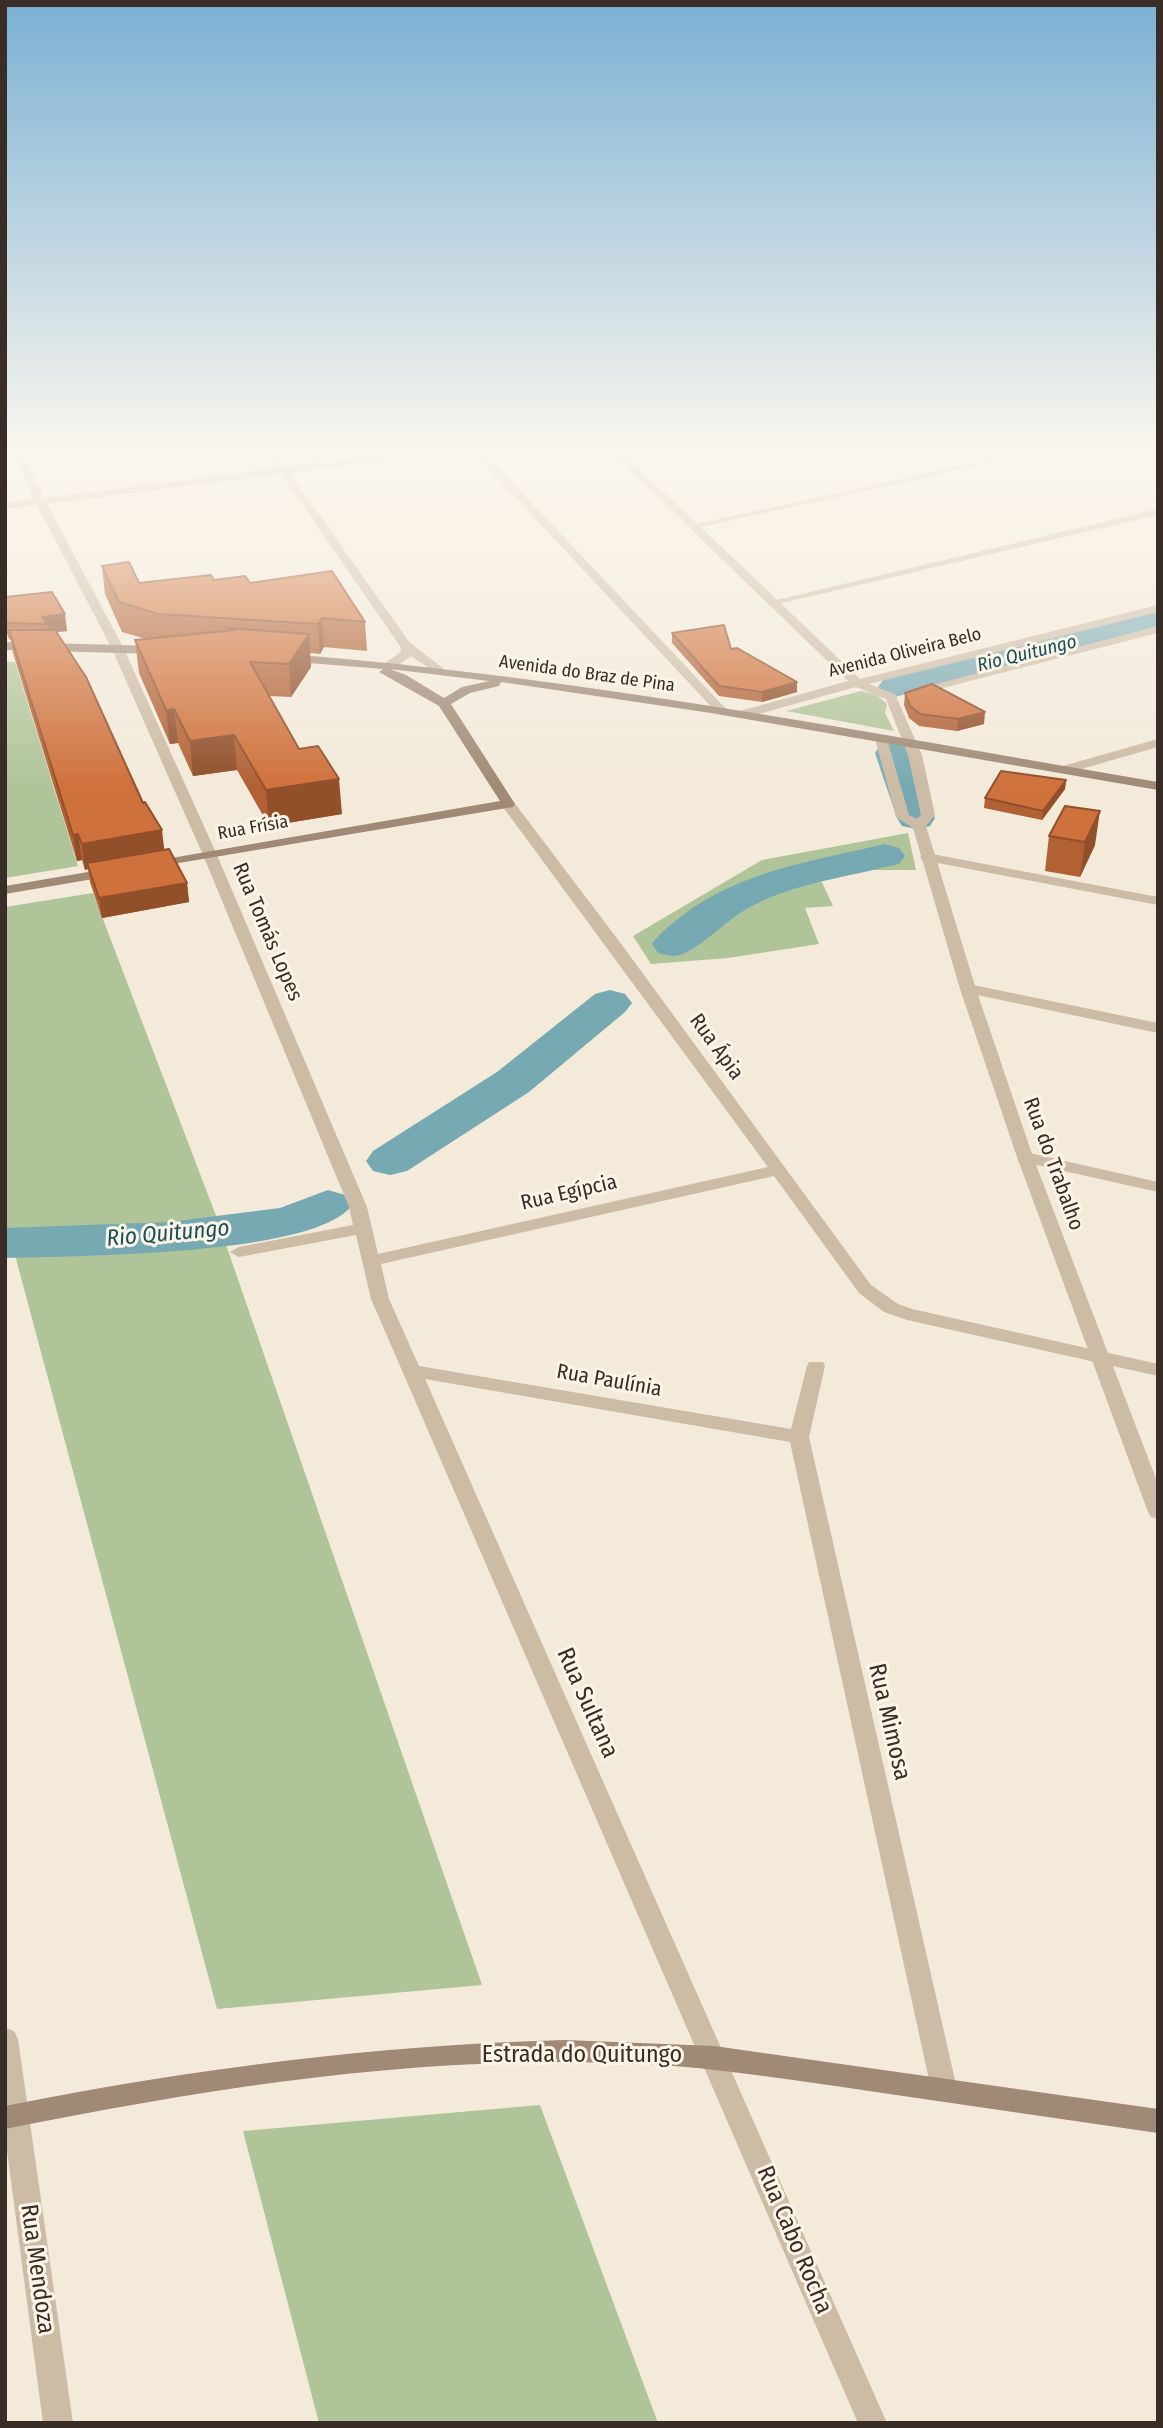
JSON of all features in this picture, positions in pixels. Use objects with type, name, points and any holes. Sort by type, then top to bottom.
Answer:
[{"type":"main road","points":[[5,646],[169,650]]},
{"type":"main road","name":"Avenida do Braz de Pina","points":[[277,657],[439,671],[722,711],[1158,786]]},
{"type":"main road","name":"Rua Ápia","points":[[362,664],[402,678],[444,703],[508,804]]},
{"type":"main road","points":[[444,703],[466,690],[508,680]]},
{"type":"main road","name":"Rua Frísia","points":[[5,890],[508,804]]},
{"type":"main road","name":"Estrada do Quitungo","points":[[11,2116],[209,2082],[314,2068],[562,2050],[649,2051],[714,2057],[1158,2121]]},
{"type":"street","name":"Rua Tomás Lopes","points":[[71,560],[117,647],[308,1084],[364,1228],[380,1299],[411,1371]]},
{"type":"street","points":[[347,560],[406,646],[439,671]]},
{"type":"street","points":[[580,560],[722,711]]},
{"type":"street","points":[[729,560],[857,683],[891,697],[910,744]]},
{"type":"street","points":[[774,602],[952,560]]},
{"type":"street","name":"Avenida Oliveira Belo","points":[[744,715],[857,683],[1158,608]]},
{"type":"street","name":"Avenida Oliveira Belo","points":[[891,697],[1158,629]]},
{"type":"street","points":[[389,666],[407,653],[406,646]]},
{"type":"street","name":"Rua do Trabalho","points":[[881,739],[903,817],[919,826],[968,989],[1025,1157],[1158,1512]]},
{"type":"street","points":[[1064,770],[1158,743]]},
{"type":"street","name":"Rua do Trabalho","points":[[910,744],[928,815],[919,826]]},
{"type":"street","name":"Rua Ápia","points":[[508,804],[865,1289],[891,1308],[1158,1370]]},
{"type":"street","points":[[928,857],[1158,901]]},
{"type":"street","points":[[968,989],[1158,1028]]},
{"type":"street","points":[[1025,1157],[1158,1187]]},
{"type":"street","name":"Rua Egípcia","points":[[371,1261],[778,1170]]},
{"type":"street","points":[[239,1252],[364,1228]]},
{"type":"street","name":"Rua Mimosa","points":[[816,1366],[799,1437],[944,2090]]},
{"type":"street","name":"Rua Paulínia","points":[[411,1371],[799,1437]]},
{"type":"street","name":"Rua Sultana","points":[[411,1371],[714,2057]]},
{"type":"street","name":"Rua Mendoza","points":[[5,2039],[11,2116],[58,2423]]},
{"type":"street","name":"Rua Cabo Rocha","points":[[714,2057],[873,2423]]},
{"type":"green space","points":[[5,662],[15,662],[78,866],[5,878]]},
{"type":"green space","points":[[861,691],[877,695],[887,704],[885,713],[894,731],[786,711]]},
{"type":"green space","points":[[908,833],[916,870],[841,870],[819,876],[833,906],[805,908],[819,944],[728,958],[651,964],[633,936],[762,860]]},
{"type":"green space","points":[[93,893],[218,1221],[8,1238],[5,1227],[5,907]]},
{"type":"green space","points":[[224,1239],[482,1985],[217,2009],[15,1255],[152,1250]]},
{"type":"green space","points":[[540,2105],[658,2423],[319,2423],[243,2131]]},
{"type":"building","points":[[129,562],[139,583],[211,575],[214,580],[245,576],[250,583],[332,571],[365,622],[322,618],[318,624],[158,614],[119,602],[102,566]]},
{"type":"building","points":[[52,592],[65,614],[42,617],[47,624],[6,623],[5,597]]},
{"type":"building","points":[[724,625],[731,649],[737,648],[797,682],[762,692],[719,686],[672,633]]},
{"type":"building","points":[[226,628],[309,634],[289,664],[250,662],[299,749],[318,746],[339,779],[266,790],[234,735],[190,741],[174,709],[166,710],[135,640],[235,630]]},
{"type":"building","points":[[9,630],[55,630],[86,677],[143,803],[145,802],[162,830],[82,844],[78,834],[73,835]]},
{"type":"building","points":[[932,684],[985,712],[958,719],[920,714],[910,706],[905,693]]},
{"type":"building","points":[[1001,771],[1066,780],[1043,811],[985,798]]},
{"type":"building","points":[[1065,806],[1100,811],[1085,842],[1049,836]]},
{"type":"building","points":[[169,849],[187,883],[99,898],[87,863]]},
{"type":"waterway","name":"Rio Quitungo","points":[[895,687],[1158,620]]},
{"type":"waterway","name":"Rio Quitungo","points":[[893,753],[916,818]]},
{"type":"waterway","name":"Rio Quitungo","points":[[673,944],[715,910],[744,894],[796,877],[885,856]]},
{"type":"waterway","name":"Rio Quitungo","points":[[390,1161],[513,1082],[610,1003]]},
{"type":"waterway","name":"Rio Quitungo","points":[[5,1243],[169,1237],[290,1221],[328,1205]]}]
